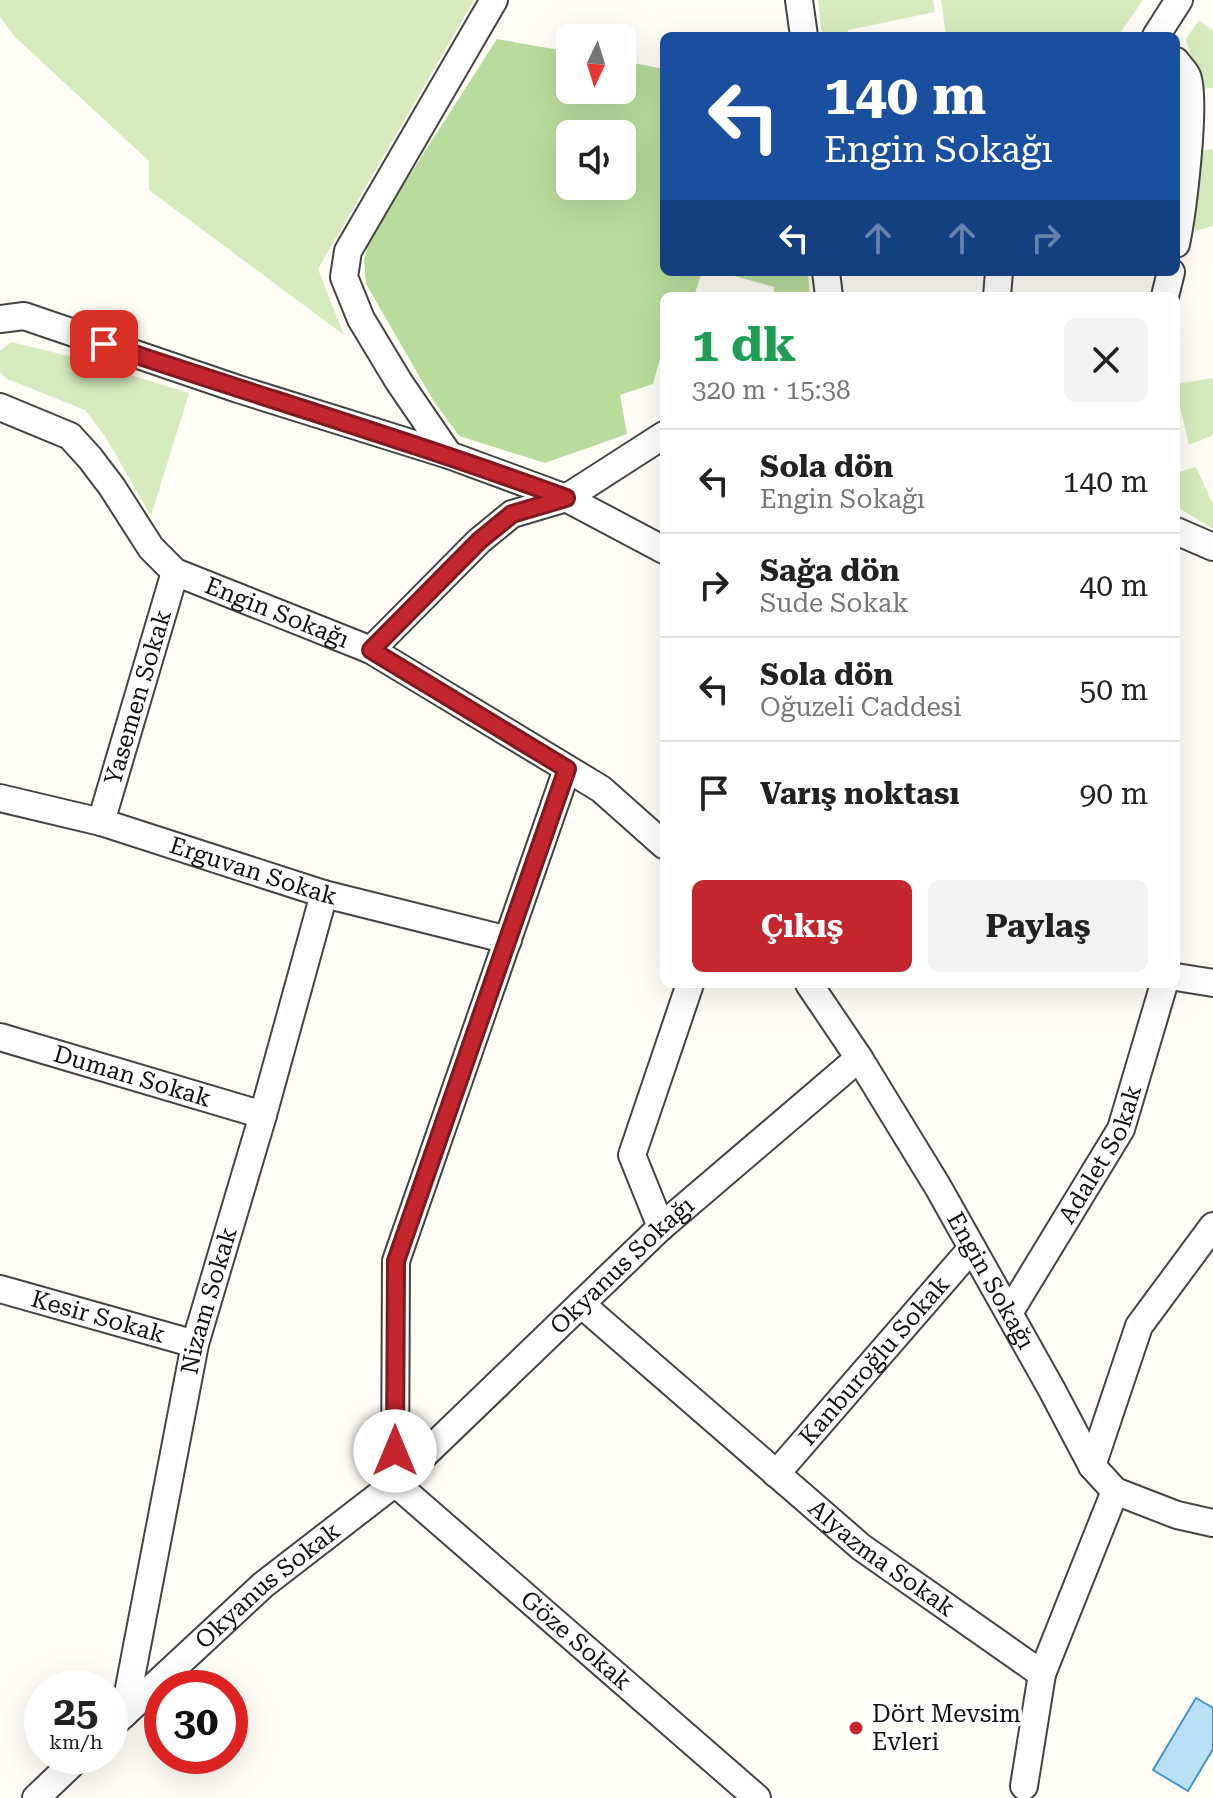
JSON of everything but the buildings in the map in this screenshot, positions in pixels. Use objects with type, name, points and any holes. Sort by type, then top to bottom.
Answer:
[{"type":"street","points":[[449,455],[361,319],[344,277],[348,251],[494,0]]},
{"type":"street","points":[[799,0],[803,32]]},
{"type":"street","points":[[1159,32],[1179,0]]},
{"type":"street","points":[[1180,66],[1188,77],[1190,98],[1180,225]]},
{"type":"street","points":[[0,319],[24,316],[238,389],[449,455],[566,498],[660,548]]},
{"type":"street","name":"Engin Sokağı","points":[[0,407],[70,436],[112,487],[151,548],[175,572],[371,650],[601,789],[660,841]]},
{"type":"street","points":[[371,650],[479,541],[512,514],[566,498],[660,438]]},
{"type":"street","points":[[1180,533],[1213,547]]},
{"type":"street","name":"Yasemen Sokak","points":[[101,822],[175,572]]},
{"type":"street","points":[[395,1483],[396,1261],[567,769]]},
{"type":"street","name":"Erguvan Sokak","points":[[0,798],[101,822],[324,894],[508,940]]},
{"type":"street","name":"Nizam Sokak","points":[[128,1670],[195,1344],[324,894]]},
{"type":"street","points":[[1180,978],[1213,983]]},
{"type":"street","points":[[661,1227],[632,1155],[689,988]]},
{"type":"street","name":"Engin Sokağı","points":[[812,988],[859,1058],[972,1248],[1092,1466],[1115,1491],[1177,1515],[1213,1523]]},
{"type":"street","name":"Adalet Sokak","points":[[1009,1313],[1121,1129],[1163,988]]},
{"type":"street","name":"Duman Sokak","points":[[0,1037],[263,1115]]},
{"type":"street","name":"Okyanus Sokağı","points":[[395,1483],[661,1227],[859,1058]]},
{"type":"street","points":[[1092,1466],[1139,1326],[1213,1226]]},
{"type":"street","name":"Kanburoğlu Sokak","points":[[776,1474],[972,1248]]},
{"type":"street","name":"Kesir Sokak","points":[[0,1289],[195,1344]]},
{"type":"street","name":"Alyazma Sokak","points":[[581,1304],[861,1547],[1042,1674]]},
{"type":"street","name":"Okyanus Sokak","points":[[128,1711],[263,1585],[395,1483]]},
{"type":"street","name":"Göze Sokak","points":[[395,1483],[757,1798]]},
{"type":"street","points":[[1024,1786],[1042,1674],[1115,1491]]},
{"type":"street","points":[[36,1798],[61,1774]]},
{"type":"green space","points":[[0,0],[474,0],[318,269],[344,335],[149,190],[149,161],[16,38],[0,17]]},
{"type":"green space","points":[[818,0],[933,0],[935,12],[848,32],[822,32]]},
{"type":"green space","points":[[941,0],[1143,0],[1121,32],[945,32]]},
{"type":"green space","points":[[1199,20],[1213,31],[1213,88],[1200,89],[1186,39]]},
{"type":"green space","points":[[497,39],[556,50],[556,104],[636,104],[636,64],[660,68],[660,276],[701,276],[695,292],[660,292],[660,358],[653,384],[620,395],[627,434],[545,463],[459,436],[433,400],[366,284],[364,260],[370,237]]},
{"type":"green space","points":[[1196,116],[1203,117],[1204,150],[1213,149],[1213,226],[1195,231]]},
{"type":"green space","points":[[735,276],[808,276],[810,292],[773,292],[774,287]]},
{"type":"green space","points":[[11,342],[69,356],[189,393],[151,516],[105,436],[85,410],[5,378],[0,371],[0,351]]},
{"type":"green space","points":[[1213,378],[1213,435],[1189,445],[1180,407],[1180,383]]},
{"type":"green space","points":[[1196,467],[1213,504],[1213,529],[1180,508],[1180,472]]},
{"type":"water","points":[[1196,1698],[1213,1708],[1213,1749],[1188,1791],[1153,1770]]},
{"type":"place","name":"Dört Mevsim Evleri","points":[[856,1728]]},
{"type":"route","points":[[104,344],[449,455],[566,498],[512,514],[479,541],[371,650],[567,769],[396,1261],[395,1451]]}]
